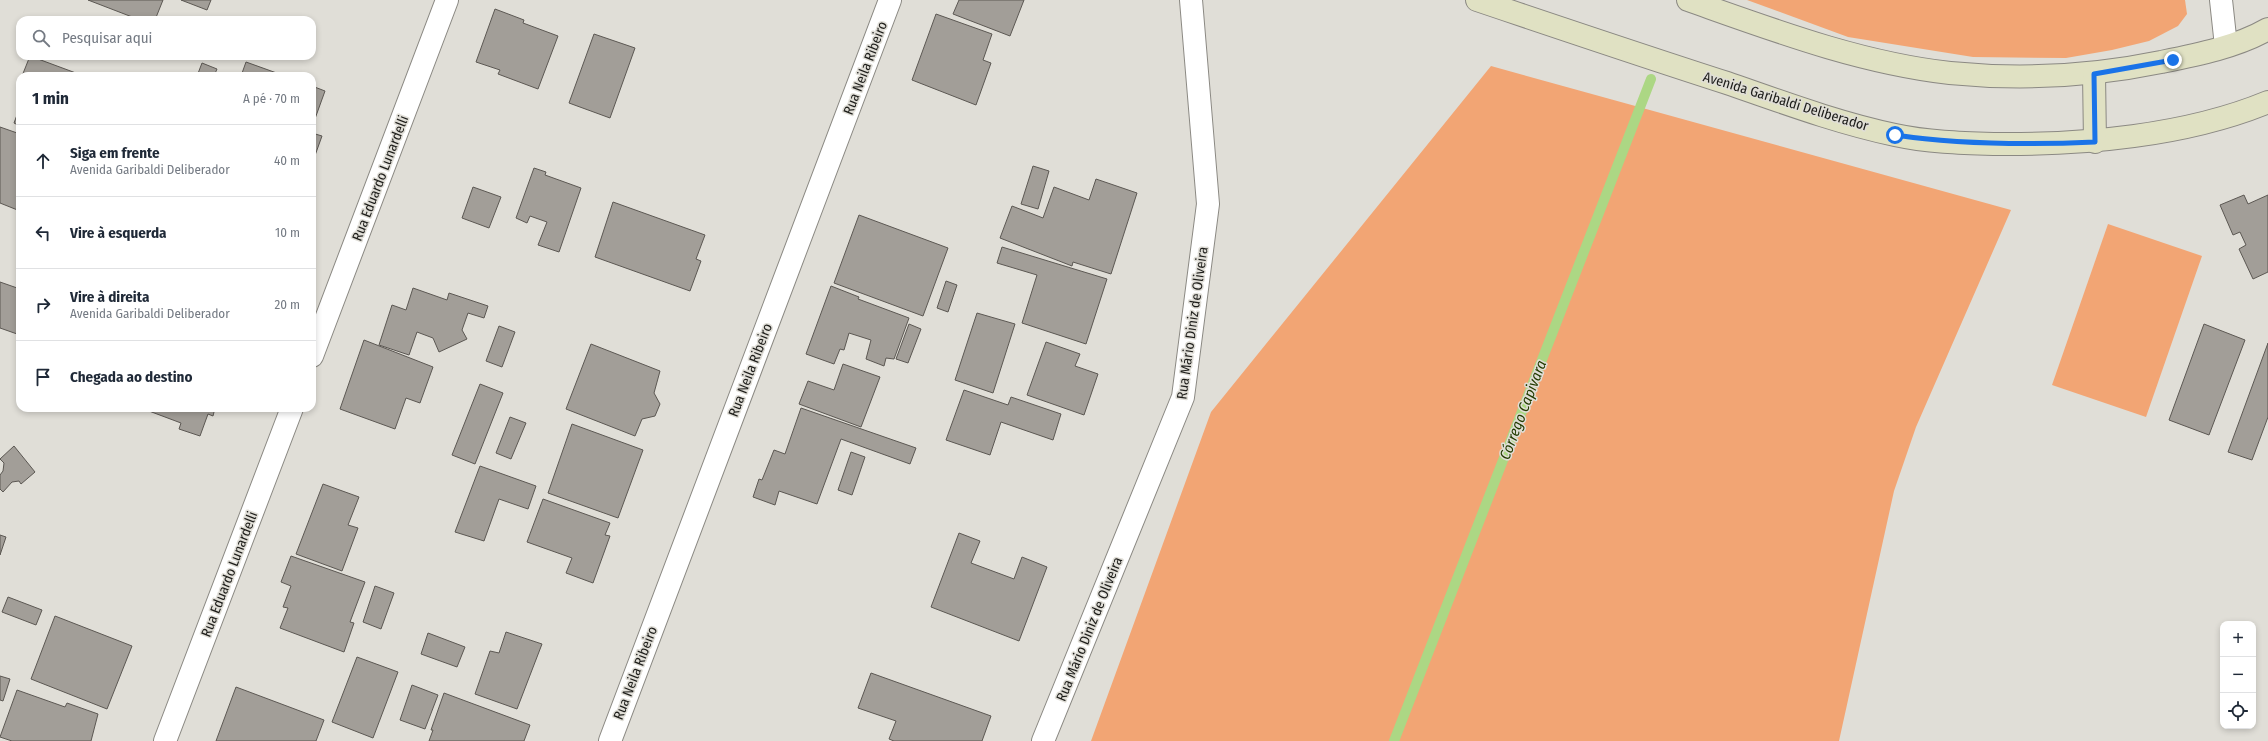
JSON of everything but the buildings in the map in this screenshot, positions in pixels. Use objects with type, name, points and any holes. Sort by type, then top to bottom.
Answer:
[{"type":"street","name":"Rua Eduardo Lunardelli","points":[[316,345],[447,0]]},
{"type":"street","name":"Rua Neila Ribeiro","points":[[610,741],[890,0]]},
{"type":"street","name":"Rua Mário Diniz de Oliveira","points":[[1043,741],[1183,397],[1208,204],[1191,0]]},
{"type":"street","name":"Avenida Garibaldi Deliberador","points":[[1477,0],[1803,109],[1895,135],[1969,143],[2046,144],[2095,142],[2242,113],[2268,102]]},
{"type":"street","points":[[1688,0],[1818,44],[1887,62],[1958,73],[2012,76],[2094,74],[2173,60],[2226,46],[2268,29]]},
{"type":"street","points":[[2221,0],[2226,46]]},
{"type":"street","points":[[2094,74],[2095,142]]},
{"type":"street","name":"Rua Eduardo Lunardelli","points":[[165,741],[290,412]]},
{"type":"shaded area","points":[[1747,0],[2185,0],[2187,14],[2178,26],[2149,41],[2112,50],[2066,58],[1973,57],[1848,37]]},
{"type":"shaded area","points":[[1491,66],[2011,210],[1916,427],[1894,491],[1839,741],[1091,741],[1211,412]]},
{"type":"shaded area","points":[[2108,224],[2202,256],[2146,417],[2052,385]]},
{"type":"waterway","name":"Córrego Capivara","points":[[1394,741],[1651,79]]},
{"type":"route","points":[[1895,135],[1930,140],[1969,143],[2053,144],[2095,142],[2094,74],[2173,60]]}]
